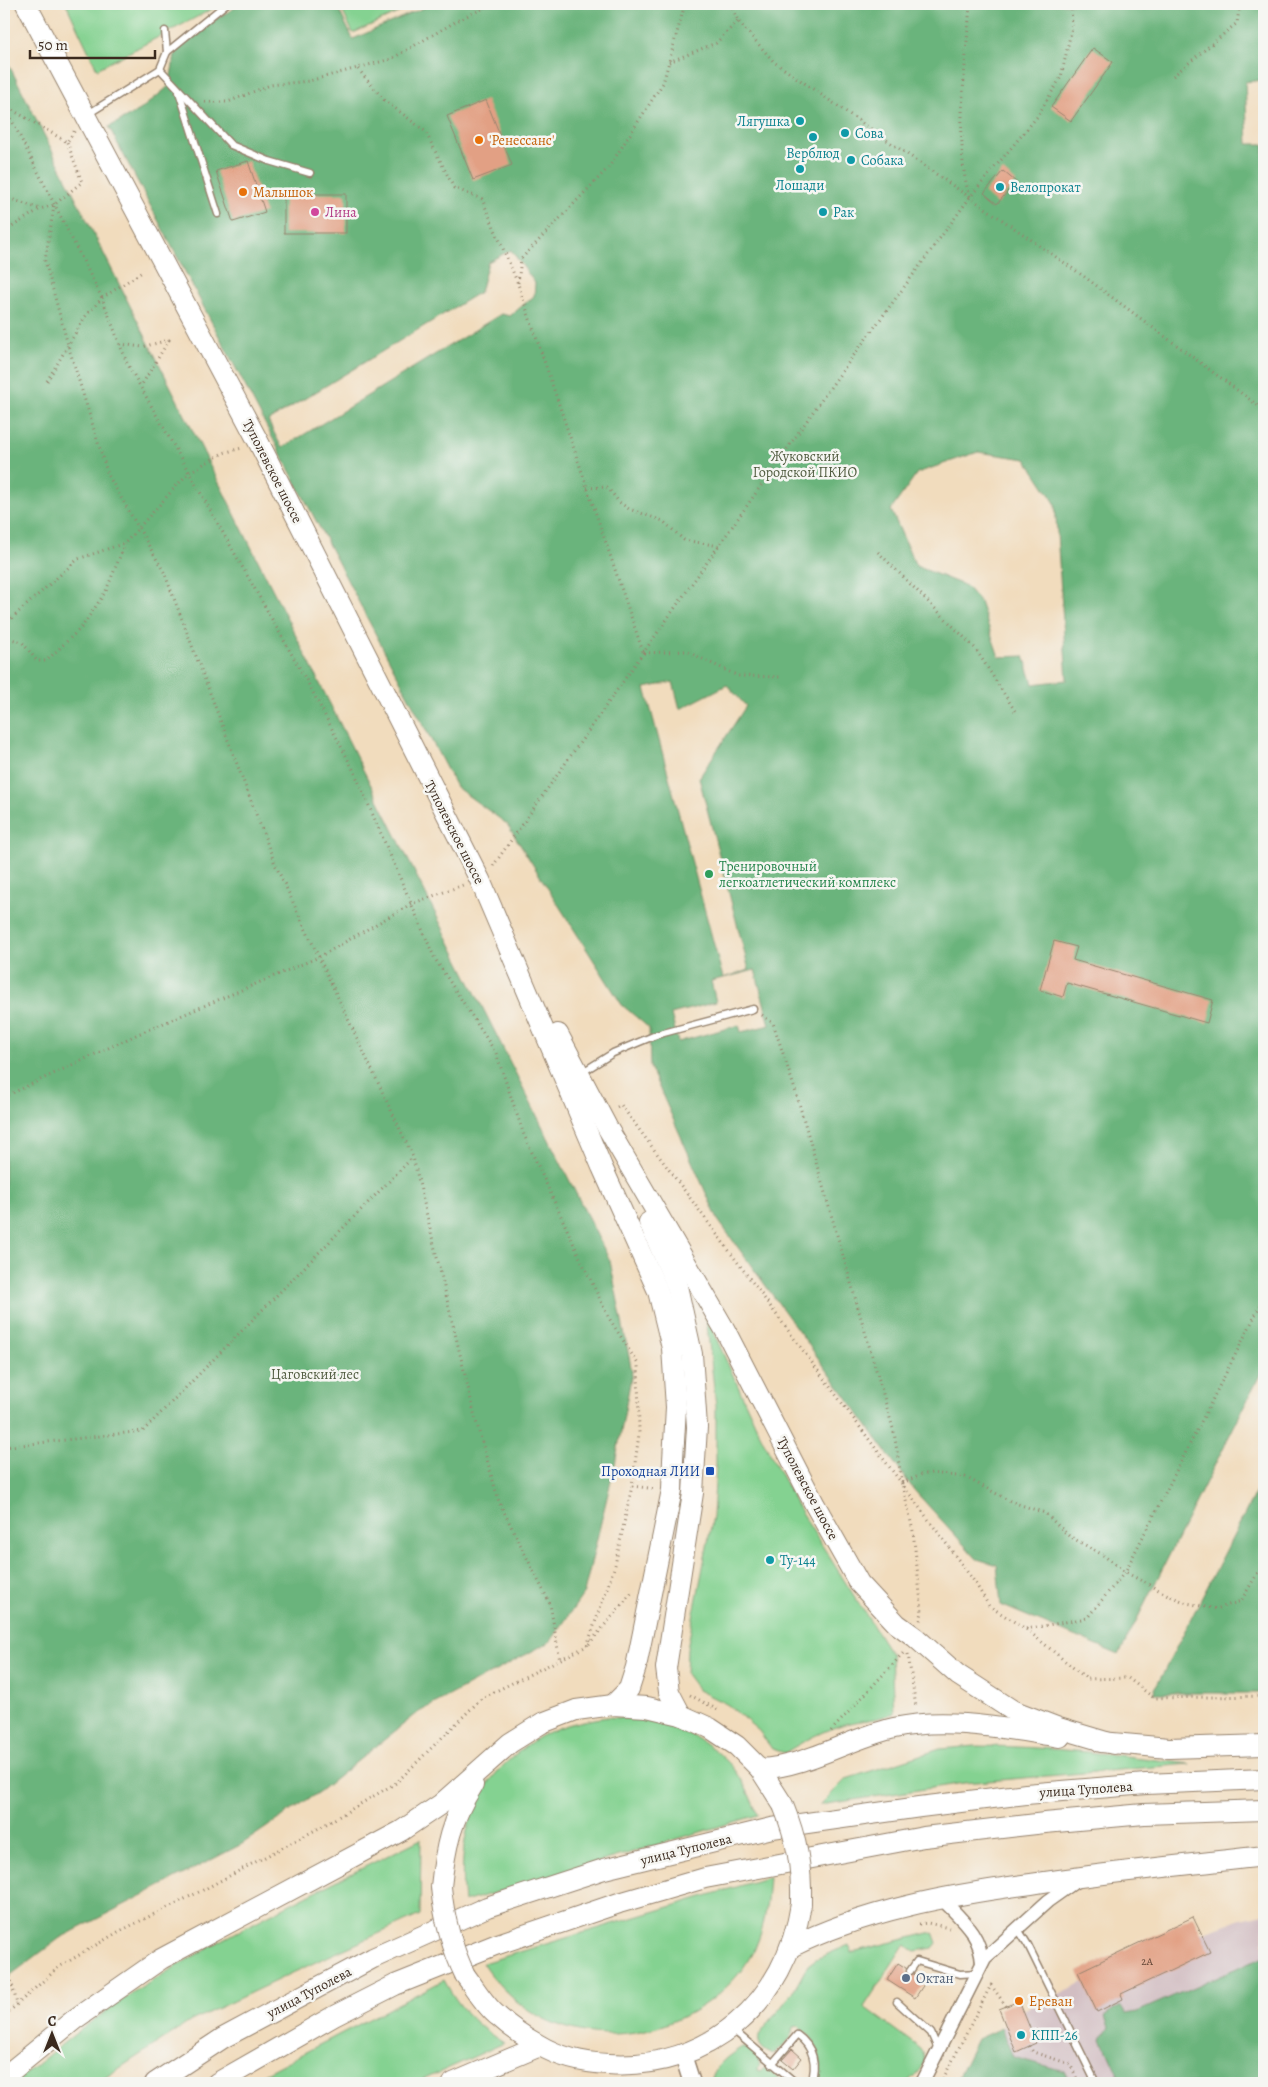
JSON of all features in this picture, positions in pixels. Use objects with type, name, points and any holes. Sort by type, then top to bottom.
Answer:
[{"type":"main road","name":"Туполевское шоссе","points":[[26,4],[259,443],[480,880],[602,1167],[658,1291],[672,1348],[676,1407],[672,1490],[636,1667],[629,1689],[613,1705]]},
{"type":"main road","name":"Туполевское шоссе","points":[[508,943],[580,1073],[604,1121],[678,1286],[692,1354],[698,1427],[693,1494],[666,1668],[669,1692],[681,1715]]},
{"type":"main road","name":"Туполевское шоссе","points":[[604,1121],[725,1330],[815,1505],[860,1583],[896,1624],[915,1637],[958,1675],[1012,1710],[1059,1728],[1113,1744]]},
{"type":"main road","points":[[4,2077],[76,2019],[161,1959],[401,1830],[440,1804],[483,1769],[510,1743],[542,1723],[576,1710],[613,1705],[647,1707],[681,1715],[710,1728],[737,1746],[760,1769],[783,1805],[796,1837],[802,1870],[801,1904],[791,1947],[776,1978],[756,2005],[732,2028],[708,2043],[682,2055],[654,2062],[625,2065],[605,2064],[567,2057],[540,2046],[497,2016],[465,1975],[452,1947],[444,1917],[441,1887],[445,1844],[460,1804],[483,1769]]},
{"type":"main road","points":[[760,1769],[784,1768],[893,1728],[926,1724],[974,1726],[1113,1744],[1169,1748],[1264,1745]]},
{"type":"main road","name":"улица Туполева","points":[[155,2083],[223,2038],[373,1958],[487,1907],[604,1869],[772,1828],[911,1808],[1026,1794],[1146,1784],[1264,1779]]},
{"type":"main road","points":[[217,2083],[334,2016],[395,1985],[495,1945],[619,1903],[705,1878],[924,1837],[1045,1822],[1144,1814],[1264,1810]]},
{"type":"main road","points":[[791,1947],[833,1929],[942,1898],[1083,1876],[1264,1856]]},
{"type":"main road","points":[[453,2083],[540,2046]]},
{"type":"street","points":[[922,2083],[985,1958],[1034,1914],[1083,1876]]},
{"type":"street","points":[[942,1898],[975,1934],[980,1945],[979,1968]]},
{"type":"street","points":[[682,2055],[692,2083]]},
{"type":"street","points":[[918,2083],[928,2071]]},
{"type":"lane","points":[[167,52],[226,4]]},
{"type":"lane","points":[[84,116],[160,70],[167,52],[165,31]]},
{"type":"lane","points":[[160,70],[231,146],[310,174]]},
{"type":"lane","points":[[178,89],[218,214]]},
{"type":"lane","points":[[580,1073],[613,1053],[656,1035],[753,1009]]},
{"type":"lane","points":[[1018,1929],[1028,1945],[1096,2083]]},
{"type":"lane","points":[[910,1971],[917,1962],[960,1974],[979,1968]]},
{"type":"lane","points":[[896,2002],[931,2033],[938,2049]]},
{"type":"lane","points":[[732,2028],[796,2083]]},
{"type":"lane","points":[[772,2064],[797,2035],[805,2041],[814,2063],[811,2083]]},
{"type":"path","points":[[190,102],[228,102],[270,85],[309,81],[358,70],[391,59],[462,18],[494,4]]},
{"type":"path","points":[[518,284],[521,260],[609,167],[663,83],[686,4]]},
{"type":"path","points":[[731,4],[738,21],[774,62],[971,196],[1082,275],[1264,410]]},
{"type":"path","points":[[970,4],[962,132],[965,182],[971,196]]},
{"type":"path","points":[[4,1097],[138,1034],[319,957],[410,904],[480,880],[488,873],[832,385],[971,196],[1037,117],[1061,77],[1072,27],[1071,4]]},
{"type":"path","points":[[1173,76],[1237,23],[1240,4]]},
{"type":"path","points":[[670,62],[716,43],[738,21]]},
{"type":"path","points":[[358,70],[384,100],[425,131],[454,188],[482,199],[518,284],[644,653]]},
{"type":"path","points":[[4,105],[66,142],[82,182],[54,204],[40,209],[4,232]]},
{"type":"path","points":[[4,105],[102,298],[127,363],[308,683],[354,771],[434,959],[496,1054],[524,1135],[581,1260],[609,1318],[638,1364],[638,1434],[632,1486],[615,1565],[588,1646]]},
{"type":"path","points":[[66,142],[84,116]]},
{"type":"path","points":[[4,201],[11,199],[40,209]]},
{"type":"path","points":[[54,204],[45,261],[68,345],[108,475],[164,572],[275,864],[413,1157],[476,1420],[499,1502],[550,1604],[560,1661]]},
{"type":"path","points":[[47,381],[85,317],[102,298],[142,272]]},
{"type":"path","points":[[120,344],[142,347],[169,340],[140,386]]},
{"type":"path","points":[[4,637],[22,642],[37,662],[46,662],[82,627],[106,591],[125,543],[188,473],[223,453],[259,443]]},
{"type":"path","points":[[587,488],[607,487],[619,502],[629,510],[663,520],[684,540],[719,546]]},
{"type":"path","points":[[4,625],[78,559],[125,543]]},
{"type":"path","points":[[878,552],[975,648],[1015,711]]},
{"type":"path","points":[[644,653],[686,652],[738,676],[783,677]]},
{"type":"path","points":[[753,1009],[773,1023],[796,1093],[894,1432],[902,1484],[913,1531],[922,1612],[915,1637]]},
{"type":"path","points":[[604,1121],[621,1104],[974,1581],[989,1606],[1026,1629],[1088,1679],[1128,1678],[1154,1698],[1264,1696]]},
{"type":"path","points":[[4,1446],[143,1431],[413,1157]]},
{"type":"path","points":[[1026,1629],[1087,1618],[1125,1572],[1264,1298]]},
{"type":"path","points":[[902,1484],[921,1475],[932,1473],[965,1477],[1012,1502],[1045,1514],[1069,1536],[1103,1554],[1125,1572],[1187,1603],[1216,1609],[1241,1600],[1264,1562]]},
{"type":"path","points":[[632,1486],[672,1490]]},
{"type":"path","points":[[4,2016],[59,1967],[118,1932],[321,1827],[396,1782],[482,1698],[588,1646],[637,1586]]},
{"type":"path","points":[[824,1738],[907,1649],[917,1710]]},
{"type":"path","points":[[688,1693],[721,1712]]},
{"type":"path","points":[[912,1924],[928,1923],[950,1928],[955,1934]]},
{"type":"path","points":[[4,1952],[17,2004]]},
{"type":"path","points":[[941,2083],[991,1984],[1006,2006]]},
{"type":"path","points":[[1028,2046],[1033,2052],[1070,2064],[1079,2083]]},
{"type":"shaded area","points":[[1264,1914],[1264,2083],[955,2083],[977,2039],[1005,2026],[999,2009],[1019,2001],[1023,2010],[1054,1996],[1083,1982],[1078,1972],[1193,1917],[1201,1933],[1237,1920]]},
{"type":"green space","points":[[66,4],[222,4],[97,69]]},
{"type":"green space","name":"Жуковский Городской ПКИО","points":[[241,4],[336,4],[353,39],[432,4],[1264,4],[1264,80],[1245,82],[1248,144],[1264,144],[1264,1367],[1119,1655],[1001,1605],[997,1565],[977,1559],[914,1490],[718,1220],[650,1067],[649,1028],[622,1005],[507,824],[456,787],[109,127],[140,110],[169,86],[176,49],[211,22]],"holes":[[[511,250],[535,283],[534,296],[510,316],[501,314],[282,448],[268,421],[480,292],[488,262]],[[978,452],[1026,459],[1055,503],[1067,680],[1033,684],[1024,656],[999,657],[980,602],[966,586],[916,566],[891,510],[917,473]],[[673,682],[680,709],[727,685],[746,706],[699,778],[749,970],[723,978],[645,688]],[[755,970],[770,1025],[741,1032],[739,1025],[678,1042],[671,1014],[716,1002],[711,981]]]},
{"type":"green space","points":[[339,4],[418,4],[353,33]]},
{"type":"green space","name":"Цаговский лес","points":[[4,55],[610,1261],[632,1372],[615,1464],[584,1593],[551,1641],[419,1712],[320,1791],[242,1844],[60,1938],[4,1980]]},
{"type":"green space","points":[[706,1316],[757,1428],[797,1506],[891,1654],[894,1713],[837,1726],[814,1736],[785,1753],[772,1749],[759,1731],[728,1705],[698,1690],[686,1674],[687,1649],[713,1516],[716,1465],[716,1406]]},
{"type":"green space","points":[[1264,1476],[1264,1693],[1153,1693]]},
{"type":"green space","points":[[607,1717],[656,1723],[672,1727],[701,1740],[727,1761],[737,1773],[758,1815],[464,1902],[463,1860],[465,1840],[477,1803],[487,1785],[500,1769],[532,1741],[558,1728]]},
{"type":"green space","points":[[975,1746],[1056,1749],[1190,1764],[964,1783],[820,1805],[846,1779],[940,1749]]},
{"type":"green space","points":[[421,1839],[420,1915],[191,2021],[97,2083],[14,2083],[91,2022],[170,1970],[294,1902]]},
{"type":"green space","points":[[769,1877],[762,1928],[755,1948],[742,1970],[721,1992],[709,2001],[680,2018],[650,2029],[618,2034],[587,2032],[557,2024],[529,2010],[504,1990],[483,1963]]},
{"type":"green space","points":[[933,1932],[937,1943],[933,1948],[915,1951],[904,1945],[864,2007],[921,2049],[924,2059],[923,2063],[918,2072],[906,2083],[818,2083],[820,2059],[818,2051],[811,2037],[798,2026],[793,2027],[791,2038],[773,2055],[764,2050],[760,2045],[759,2035],[793,1992],[808,1965],[816,1959],[849,1945],[852,1952]]},
{"type":"green space","points":[[1264,1956],[1264,2083],[1122,2083],[1102,2039],[1109,2027],[1105,2017],[1121,2006],[1126,2014],[1137,2012]]},
{"type":"green space","points":[[444,1980],[456,2000],[470,2016],[485,2030],[504,2043],[416,2083],[246,2083]]},
{"type":"green space","points":[[1001,2028],[1013,2057],[1064,2071],[1070,2083],[955,2083],[977,2039]]},
{"type":"green space","points":[[742,2047],[754,2052],[758,2056],[757,2070],[766,2068],[784,2083],[711,2083],[718,2067]]},
{"type":"building","points":[[1093,48],[1113,62],[1071,121],[1051,107]]},
{"type":"building","name":"'Ренессанс'","points":[[486,100],[512,165],[473,180],[447,116]]},
{"type":"building","points":[[248,161],[265,212],[233,222],[216,171]]},
{"type":"building","name":"Велопрокат","points":[[1003,171],[1016,182],[997,204],[984,193]]},
{"type":"building","points":[[284,194],[346,194],[346,233],[284,233]]},
{"type":"building","points":[[1054,941],[1077,947],[1073,960],[1213,1000],[1207,1023],[1067,983],[1063,997],[1040,990]]},
{"type":"building","points":[[1193,1917],[1210,1952],[1121,1994],[1123,1999],[1097,2012],[1078,1972]]},
{"type":"building","points":[[898,1963],[906,1968],[908,1975],[914,1974],[926,1981],[915,1998],[887,1980]]},
{"type":"building","name":"КПП-26","points":[[1019,2001],[1036,2043],[1016,2052],[999,2009]]},
{"type":"building","points":[[792,2049],[802,2058],[793,2069],[782,2060]]},
{"type":"place","name":"Лягушка","points":[[800,121]]},
{"type":"place","name":"Сова","points":[[845,133]]},
{"type":"place","name":"Верблюд","points":[[813,137]]},
{"type":"place","name":"'Ренессанс'","points":[[479,140]]},
{"type":"place","name":"Собака","points":[[851,160]]},
{"type":"place","name":"Лошади","points":[[800,169]]},
{"type":"place","name":"Велопрокат","points":[[1000,187]]},
{"type":"place","name":"Малышок","points":[[243,192]]},
{"type":"place","name":"Лина","points":[[315,212]]},
{"type":"place","name":"Рак","points":[[823,212]]},
{"type":"place","name":"Тренировочный легкоатлетический комплекс","points":[[709,874]]},
{"type":"place","name":"Проходная ЛИИ","points":[[710,1471]]},
{"type":"place","name":"Ty-144","points":[[770,1560]]},
{"type":"place","name":"Октан","points":[[906,1978]]},
{"type":"place","name":"Ереван","points":[[1019,2001]]},
{"type":"place","name":"КПП-26","points":[[1021,2035]]}]
